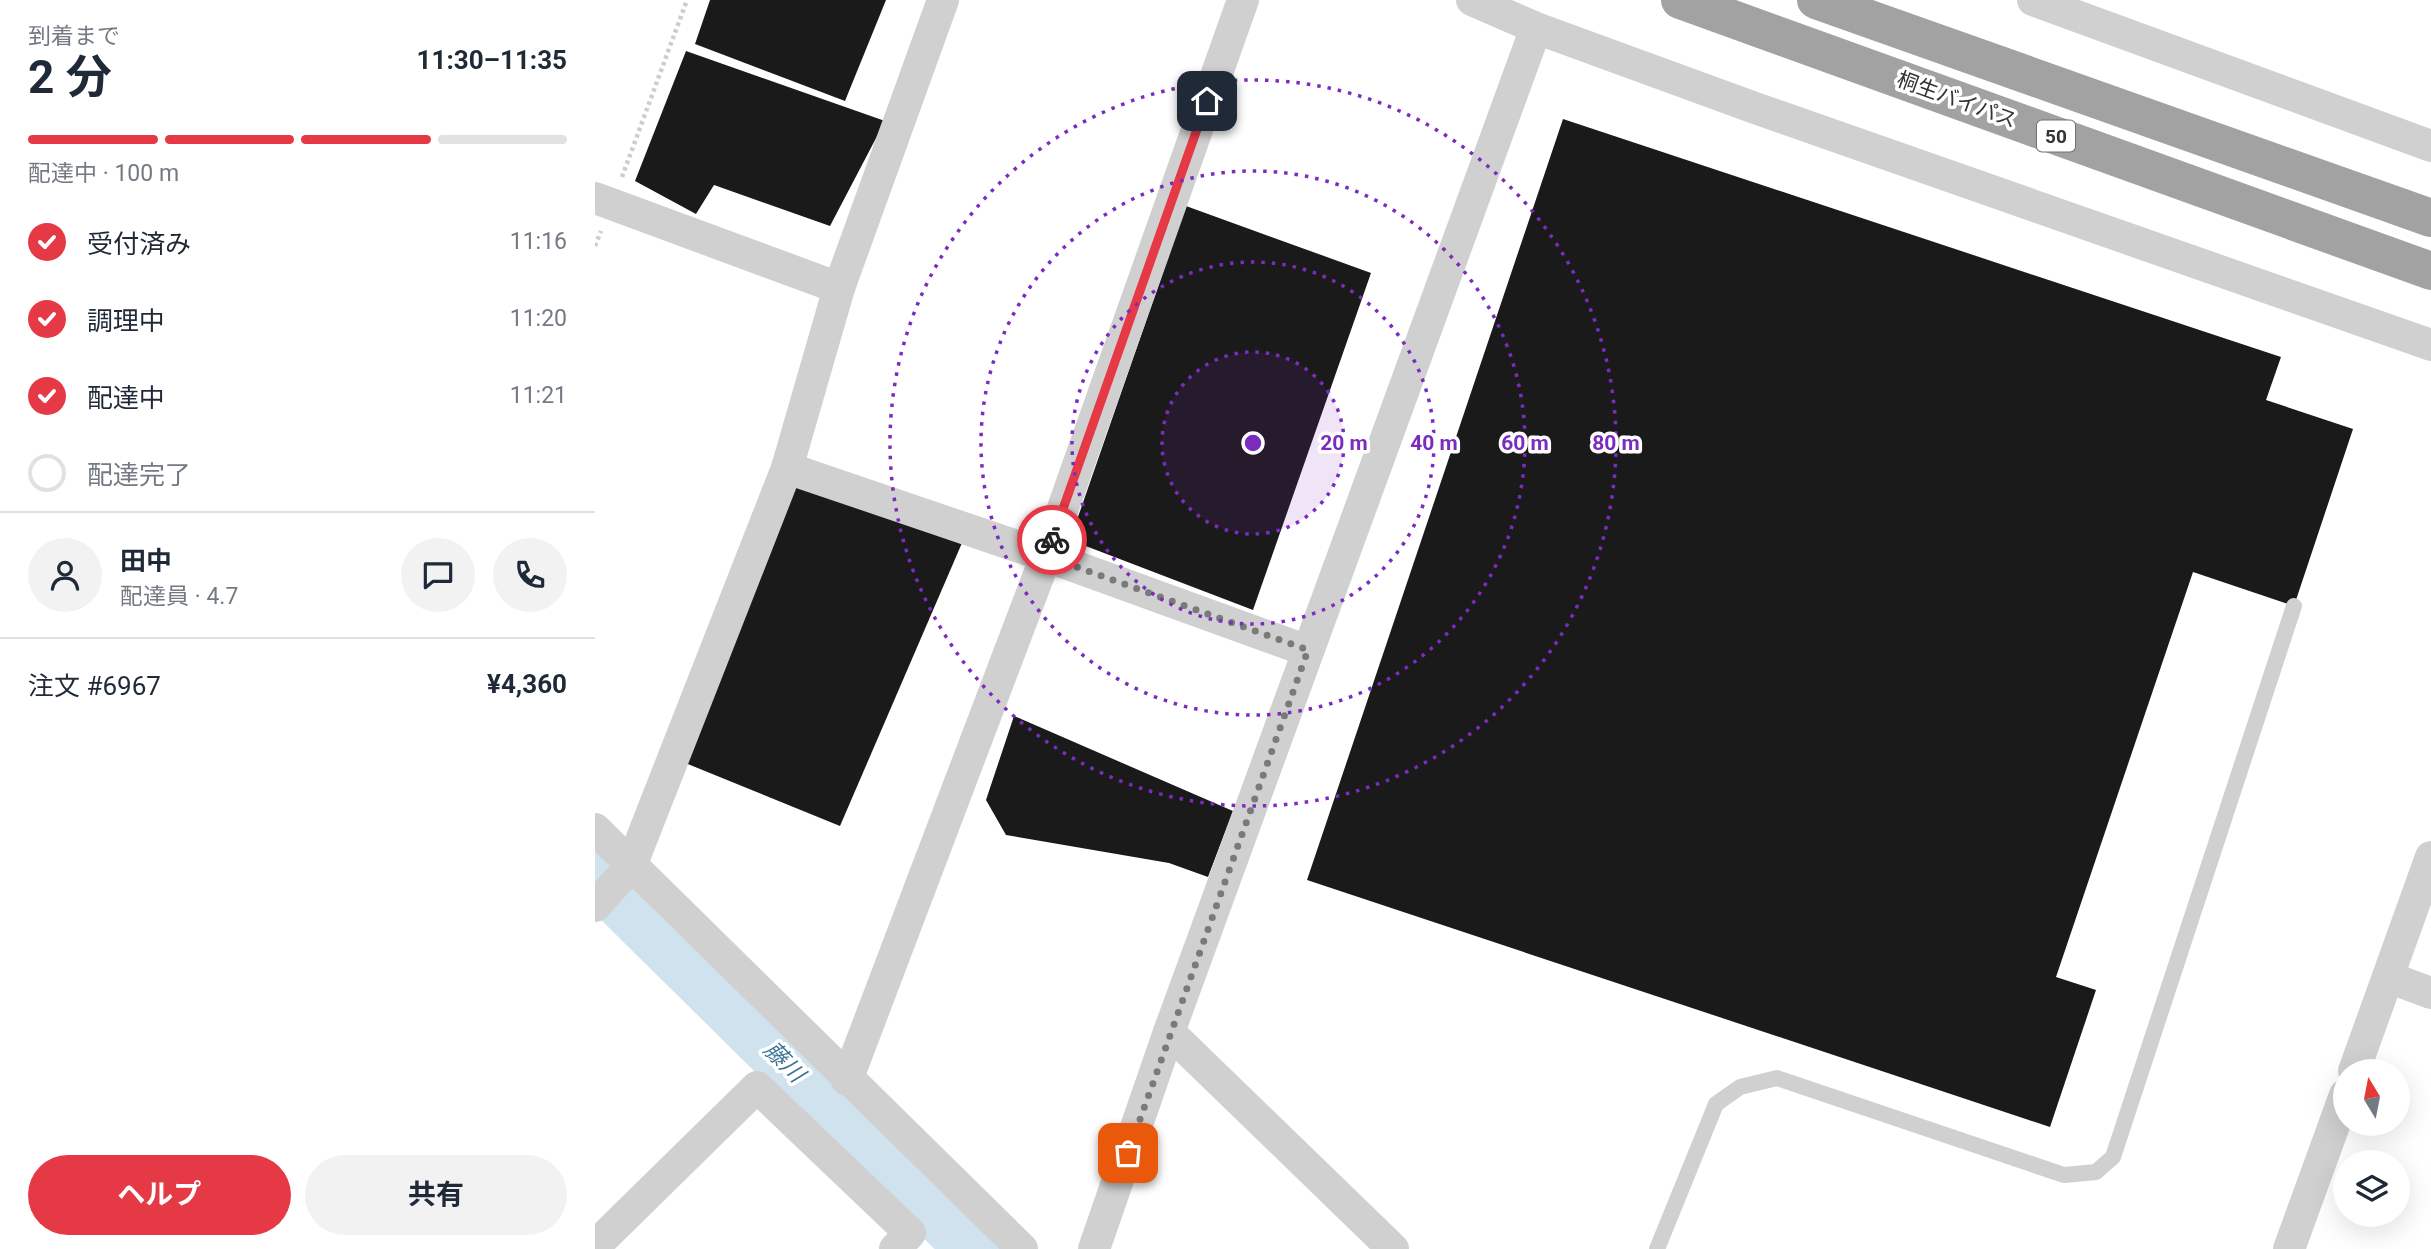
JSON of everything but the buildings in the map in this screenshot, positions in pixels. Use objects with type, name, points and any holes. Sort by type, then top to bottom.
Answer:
[{"type":"highway","name":"桐生バイパス","points":[[1680,0],[2431,271]]},
{"type":"highway","name":"50","points":[[1816,0],[2431,218]]},
{"type":"street","points":[[595,906],[631,866],[787,468],[839,288],[943,0]]},
{"type":"street","points":[[847,1080],[1046,556],[1243,0]]},
{"type":"street","points":[[1472,0],[1536,28],[1755,108],[2431,345]]},
{"type":"street","points":[[2033,0],[2431,146]]},
{"type":"street","points":[[1094,1249],[1169,1032],[1536,28]]},
{"type":"street","points":[[603,201],[839,288]]},
{"type":"street","points":[[787,468],[1046,556],[1308,650]]},
{"type":"street","points":[[595,830],[1022,1249]]},
{"type":"street","points":[[2358,1059],[2431,857]]},
{"type":"street","points":[[2388,977],[2431,992]]},
{"type":"street","points":[[1169,1032],[1393,1249]]},
{"type":"street","points":[[595,1246],[757,1087],[910,1233],[895,1249]]},
{"type":"street","points":[[2289,1249],[2333,1128]]},
{"type":"lane","points":[[1657,1249],[1716,1104],[1740,1087],[1777,1078],[2064,1175],[2096,1172],[2113,1157],[2294,606]]},
{"type":"path","points":[[595,246],[603,201],[687,0]]},
{"type":"waterway","name":"藤川","points":[[595,876],[973,1249]]},
{"type":"way so far","points":[[1052,540],[1046,556],[1308,650],[1169,1032],[1128,1153]]},
{"type":"route","points":[[1052,540],[1207,101]]}]
